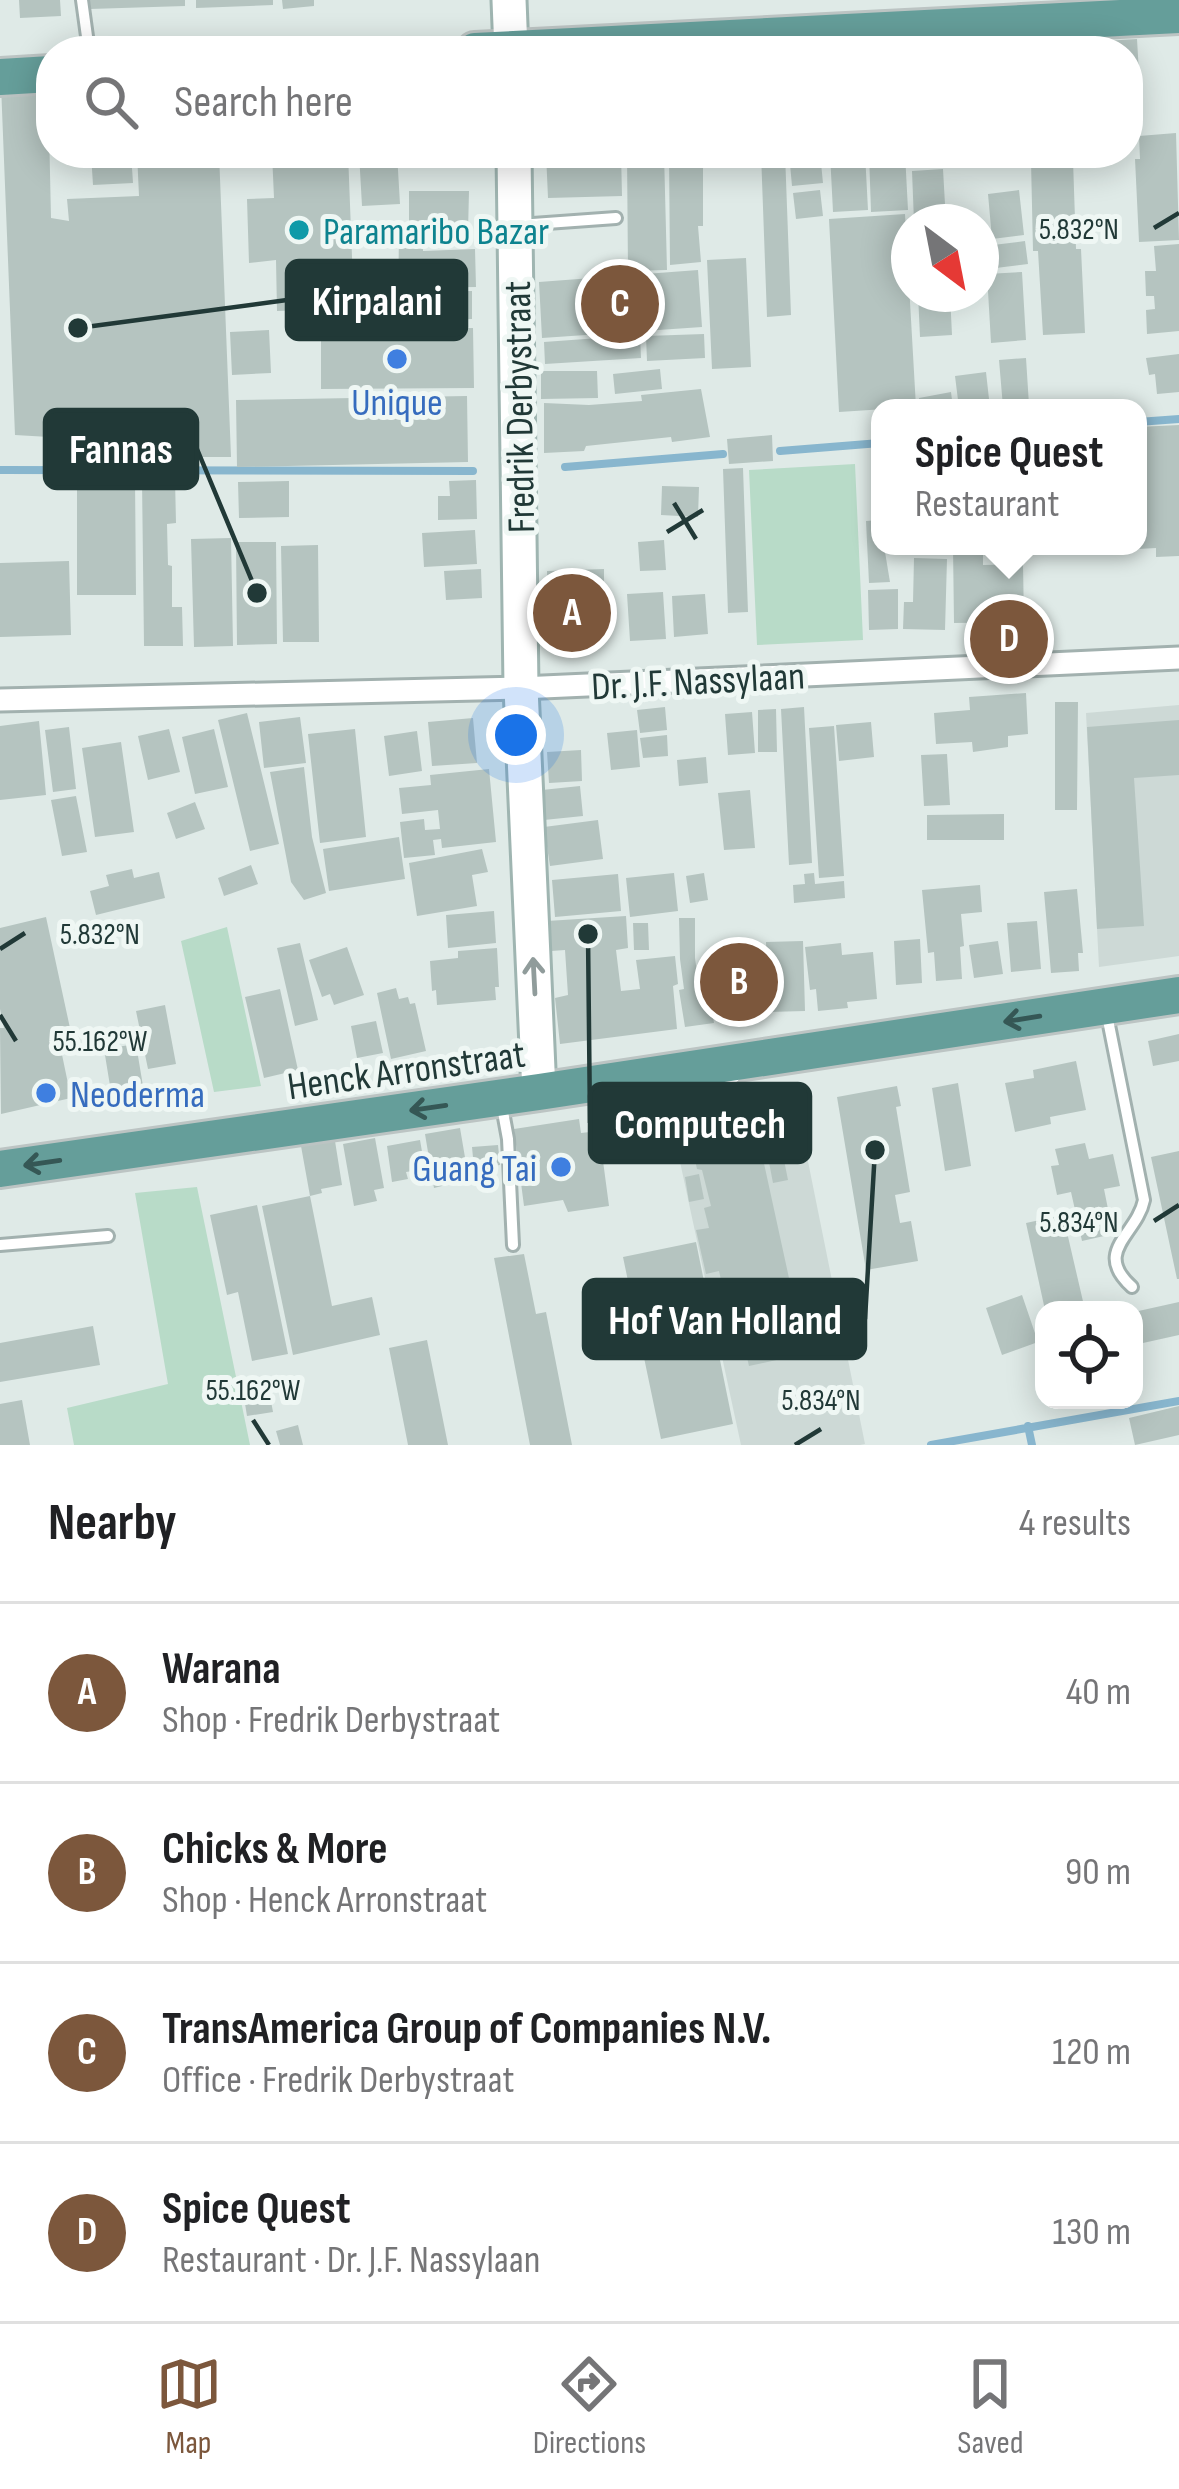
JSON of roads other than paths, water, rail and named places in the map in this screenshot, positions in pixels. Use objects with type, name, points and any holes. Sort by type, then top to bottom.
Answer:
[{"type":"main road","points":[[502,36],[509,0]]},
{"type":"main road","points":[[779,36],[1179,16]]},
{"type":"main road","points":[[0,77],[36,75]]},
{"type":"main road","name":"Fredrik Derbystraat","points":[[514,168],[520,688],[539,1093]]},
{"type":"main road","name":"Henck Arronstraat","points":[[0,1169],[1179,995]]},
{"type":"street","name":"Dr. J.F. Nassylaan","points":[[0,700],[520,688],[1179,658]]},
{"type":"lane","points":[[82,0],[87,36]]},
{"type":"lane","points":[[516,225],[616,218]]},
{"type":"lane","points":[[1105,1006],[1144,1199],[1142,1211],[1118,1243],[1114,1261],[1122,1279],[1132,1287]]},
{"type":"lane","points":[[501,1098],[508,1138],[513,1245]]},
{"type":"lane","points":[[0,1245],[108,1236]]},
{"type":"waterway","points":[[1147,421],[1179,419]]},
{"type":"waterway","points":[[780,451],[871,444]]},
{"type":"waterway","points":[[565,467],[723,454]]},
{"type":"waterway","points":[[0,470],[473,471]]},
{"type":"waterway","points":[[931,1445],[1179,1401]]},
{"type":"waterway","points":[[1028,1426],[1032,1445]]},
{"type":"place","name":"Paramaribo Bazar","points":[[299,230]]},
{"type":"place","name":"TransAmerica Group of Companies N.V.","points":[[620,304]]},
{"type":"place","name":"Kirpalani","points":[[78,328]]},
{"type":"place","name":"Unique","points":[[397,359]]},
{"type":"place","name":"Fannas","points":[[257,593]]},
{"type":"place","name":"Warana","points":[[572,613]]},
{"type":"place","name":"Spice Quest","points":[[1009,639]]},
{"type":"place","name":"Computech","points":[[588,934]]},
{"type":"place","name":"Chicks & More","points":[[739,982]]},
{"type":"place","name":"Neoderma","points":[[46,1093]]},
{"type":"place","name":"Hof Van Holland","points":[[875,1150]]},
{"type":"place","name":"Guang Tai","points":[[561,1167]]}]
